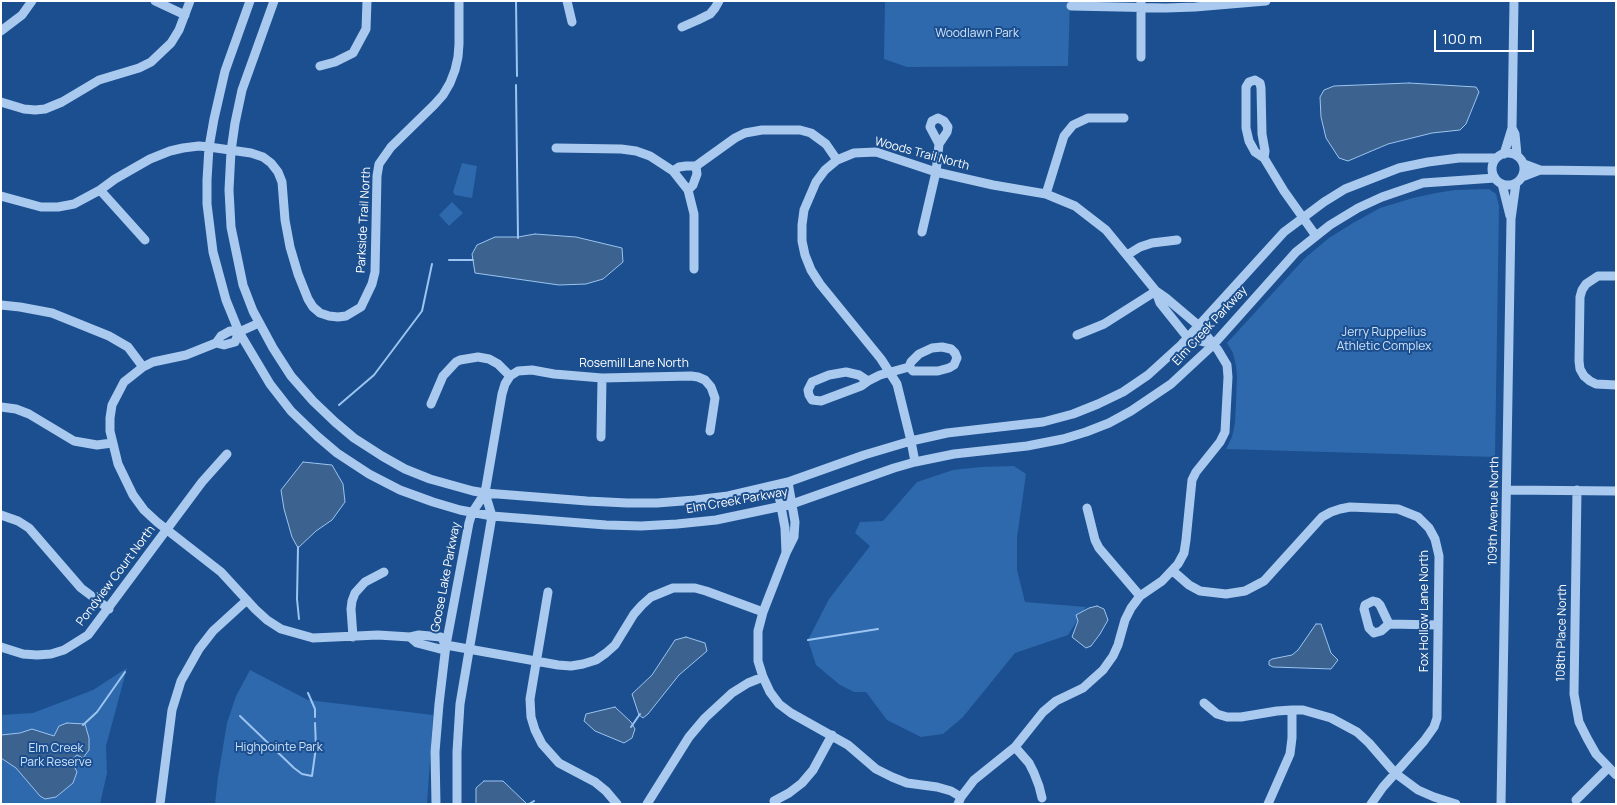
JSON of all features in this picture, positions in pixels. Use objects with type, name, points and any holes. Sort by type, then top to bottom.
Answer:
[{"type":"street","points":[[1,32],[22,15],[32,1]]},
{"type":"street","points":[[155,1],[185,15]]},
{"type":"street","points":[[1,102],[24,109],[44,109],[62,102],[99,80],[139,68],[152,62],[171,42],[190,1]]},
{"type":"street","name":"Elm Creek Parkway","points":[[250,1],[225,71],[214,119],[209,147],[207,204],[210,236],[219,276],[239,332],[270,384],[317,436],[337,453],[368,474],[400,490],[433,502],[472,513],[492,516],[641,526],[716,520],[792,504],[915,462],[954,454],[1027,446],[1063,439],[1086,432],[1116,419],[1151,399],[1190,368],[1296,252],[1330,225],[1358,208],[1407,188],[1430,181],[1498,181]]},
{"type":"street","name":"Elm Creek Parkway","points":[[274,1],[260,34],[242,90],[231,151],[228,190],[231,227],[243,285],[259,323],[291,376],[312,401],[354,438],[406,469],[430,479],[485,493],[587,501],[657,503],[728,496],[788,482],[864,455],[911,441],[946,433],[1043,422],[1073,414],[1123,392],[1148,375],[1188,338],[1284,232],[1345,189],[1399,168],[1459,158],[1500,156]]},
{"type":"street","points":[[320,66],[335,62],[353,53],[366,29],[367,1]]},
{"type":"street","name":"Parkside Trail North","points":[[1,196],[41,207],[58,207],[74,204],[132,169],[170,151],[200,146],[251,153],[263,157],[278,172],[282,182],[285,220],[290,247],[308,299],[313,307],[320,312],[329,316],[346,316],[355,312],[361,306],[368,296],[372,284],[379,164],[390,147],[434,105],[450,83],[458,57],[459,1]]},
{"type":"street","points":[[567,1],[572,22]]},
{"type":"street","points":[[682,27],[710,14],[719,1]]},
{"type":"street","points":[[1071,6],[1141,4],[1195,7],[1266,1]]},
{"type":"street","points":[[1514,1],[1512,128],[1492,169],[1498,181],[1507,185],[1540,170]]},
{"type":"street","points":[[1141,4],[1141,57]]},
{"type":"street","points":[[1264,158],[1261,88],[1260,83],[1255,80],[1249,82],[1246,87],[1246,128],[1249,141],[1255,152],[1264,158],[1302,218],[1316,236]]},
{"type":"street","points":[[1046,194],[1064,136],[1073,125],[1088,118],[1124,118]]},
{"type":"street","points":[[1512,128],[1516,134],[1517,155],[1524,164],[1540,170],[1616,171]]},
{"type":"street","points":[[673,171],[679,167],[696,166],[735,138],[754,130],[800,130],[811,133],[826,144],[837,160]]},
{"type":"street","points":[[922,232],[936,172],[939,144]]},
{"type":"street","points":[[556,148],[636,151],[650,156],[673,171],[688,190],[694,214],[694,269]]},
{"type":"street","name":"Woods Trail North","points":[[915,462],[897,384],[820,284],[811,270],[806,255],[802,233],[804,210],[816,182],[825,170],[837,160],[854,153],[876,152],[936,172],[993,185],[1046,194],[1068,202],[1087,214],[1106,230],[1156,291],[1198,326],[1218,350],[1227,365],[1225,432],[1220,442],[1196,472],[1192,480],[1184,553],[1173,571]]},
{"type":"street","points":[[1500,156],[1508,153],[1517,155]]},
{"type":"street","points":[[1519,180],[1524,171],[1524,164]]},
{"type":"street","points":[[688,190],[693,185],[697,174],[696,166]]},
{"type":"street","name":"109th Avenue North","points":[[1501,804],[1511,219],[1519,180]]},
{"type":"street","name":"109th Avenue North","points":[[1498,181],[1511,219]]},
{"type":"street","points":[[100,190],[145,240]]},
{"type":"street","points":[[1127,255],[1140,247],[1152,243],[1177,240]]},
{"type":"street","points":[[1616,276],[1598,276],[1586,284],[1582,290],[1580,297],[1579,362],[1584,376],[1596,384],[1616,385]]},
{"type":"street","points":[[1077,335],[1104,324],[1156,291]]},
{"type":"street","name":"Woods Trail North","points":[[1156,291],[1160,303],[1188,338]]},
{"type":"street","points":[[1,305],[52,313],[109,336],[128,347],[143,367]]},
{"type":"street","points":[[259,323],[239,332],[230,331],[221,336],[216,343],[186,355],[153,362],[143,367],[124,382],[114,400],[110,418],[112,443],[118,464],[133,495],[144,510],[221,572],[267,620],[282,629],[313,638],[378,635],[410,638],[417,643],[440,649],[446,645],[571,666],[596,660],[615,645],[634,614],[642,605],[651,598],[673,588],[706,591],[763,612]]},
{"type":"street","points":[[1188,338],[1213,344]]},
{"type":"street","points":[[868,381],[859,375],[846,372],[829,375],[812,382],[808,390],[812,400],[821,402],[861,386],[868,381],[909,367],[918,354],[932,348],[942,346],[951,349],[957,358],[954,365],[943,370],[923,372],[909,367]]},
{"type":"street","points":[[431,404],[443,376],[460,360],[478,357],[489,359],[498,364],[510,376],[502,394],[485,493],[492,516],[460,713],[457,752],[457,804]]},
{"type":"street","name":"Rosemill Lane North","points":[[510,376],[518,371],[532,370],[602,378],[698,377],[705,380],[711,387],[715,398],[710,431]]},
{"type":"street","points":[[601,437],[602,378]]},
{"type":"street","points":[[1,407],[16,409],[29,414],[74,441],[97,445],[112,443]]},
{"type":"street","name":"Pondview Court North","points":[[1,647],[17,653],[50,654],[64,650],[88,635],[202,482],[227,454]]},
{"type":"street","points":[[788,482],[795,522],[794,537],[763,612],[758,631],[758,662],[770,692],[779,704],[804,722],[848,745],[876,769],[907,783],[951,791],[959,800],[974,780],[1014,747],[1043,712],[1056,701],[1083,688],[1094,679],[1108,664],[1118,645],[1127,614],[1140,596],[1173,571]]},
{"type":"street","points":[[777,484],[785,528],[786,553]]},
{"type":"street","points":[[1507,490],[1616,491]]},
{"type":"street","name":"108th Place North","points":[[1577,490],[1574,694],[1583,730],[1596,754],[1616,775]]},
{"type":"street","name":"Goose Lake Parkway","points":[[436,804],[436,744],[446,645],[468,523],[485,493]]},
{"type":"street","name":"Fox Hollow Lane North","points":[[1173,571],[1189,585],[1200,591],[1226,594],[1245,591],[1264,581],[1315,524],[1331,512],[1350,507],[1398,509],[1418,518],[1429,528],[1435,539],[1439,556],[1437,718],[1434,727],[1424,741],[1377,794],[1372,804]]},
{"type":"street","points":[[1088,508],[1099,548],[1140,596]]},
{"type":"street","points":[[1,515],[18,521],[29,528],[82,588],[109,609]]},
{"type":"street","points":[[353,637],[351,609],[355,593],[365,582],[384,572]]},
{"type":"street","points":[[548,592],[530,699],[535,730],[542,744],[559,763],[595,782],[617,804]]},
{"type":"street","points":[[160,804],[172,710],[181,681],[213,631],[247,600]]},
{"type":"street","points":[[1389,624],[1438,624]]},
{"type":"street","points":[[647,804],[690,737],[705,718],[732,693],[748,683],[763,677]]},
{"type":"street","points":[[1204,703],[1217,714],[1227,717],[1242,717],[1292,710],[1318,714],[1344,724],[1369,743],[1395,774],[1418,790],[1456,804]]},
{"type":"street","points":[[1268,804],[1290,754],[1292,710]]},
{"type":"street","points":[[774,801],[795,788],[813,770],[832,735]]},
{"type":"street","points":[[1014,747],[1029,763],[1040,786],[1042,798]]},
{"type":"street","points":[[1576,800],[1608,768]]},
{"type":"green space","name":"Woodlawn Park","points":[[885,1],[1070,1],[1068,66],[907,67],[884,59]]},
{"type":"green space","points":[[462,163],[477,166],[472,198],[455,195],[453,192]]},
{"type":"green space","name":"Jerry Ruppelius Athletic Complex","points":[[1489,189],[1496,194],[1499,206],[1495,457],[1226,449],[1232,437],[1235,423],[1237,378],[1233,353],[1227,343],[1305,258],[1329,238],[1380,208],[1436,193],[1455,190]]},
{"type":"green space","points":[[452,202],[463,213],[449,226],[439,215]]},
{"type":"green space","points":[[1014,466],[1026,474],[1017,538],[1017,570],[1025,602],[1086,607],[1068,635],[1015,653],[963,717],[943,734],[921,737],[887,720],[866,692],[854,692],[840,685],[816,665],[808,640],[829,599],[870,546],[855,533],[860,522],[883,521],[917,482],[953,470]]},
{"type":"green space","name":"Elm Creek Park Reserve","points":[[127,668],[106,746],[107,773],[100,804],[1,804],[1,715],[33,713],[93,690]]},
{"type":"green space","name":"Highpointe Park","points":[[250,670],[308,700],[433,715],[427,804],[215,804],[227,723],[236,696]]},
{"type":"shaded area","points":[[1409,83],[1476,87],[1479,92],[1466,124],[1460,130],[1432,133],[1388,144],[1348,161],[1339,158],[1326,138],[1321,117],[1320,97],[1324,90],[1334,86]]},
{"type":"shaded area","points":[[535,234],[576,237],[622,248],[623,262],[603,279],[586,284],[559,285],[475,273],[472,254],[477,245],[495,237],[518,237]]},
{"type":"shaded area","points":[[303,462],[332,465],[343,484],[345,502],[332,520],[316,531],[298,548],[292,537],[281,490]]},
{"type":"shaded area","points":[[1097,606],[1104,609],[1108,620],[1091,646],[1086,648],[1072,637],[1078,621],[1076,615]]},
{"type":"shaded area","points":[[1316,624],[1321,624],[1331,653],[1338,660],[1331,669],[1273,667],[1269,665],[1269,661],[1272,659],[1292,655],[1298,650]]},
{"type":"shaded area","points":[[686,637],[705,643],[707,651],[679,675],[643,718],[639,715],[632,694],[652,675],[675,640]]},
{"type":"shaded area","points":[[615,707],[631,722],[635,729],[632,738],[624,743],[595,731],[584,721],[586,714]]},
{"type":"shaded area","points":[[67,723],[85,724],[89,738],[89,750],[83,758],[77,755],[71,760],[77,772],[73,783],[56,797],[45,799],[40,796],[16,768],[1,758],[1,735],[20,733],[32,729],[54,736],[59,726]]},
{"type":"shaded area","points":[[484,781],[503,781],[527,804],[476,804],[476,788]]},
{"type":"waterway","points":[[516,1],[517,76]]},
{"type":"waterway","points":[[516,85],[518,238]]},
{"type":"waterway","points":[[449,260],[473,260]]},
{"type":"waterway","points":[[339,405],[374,375],[422,311],[432,264]]},
{"type":"waterway","points":[[298,547],[297,599],[299,619]]},
{"type":"waterway","points":[[808,640],[878,629]]},
{"type":"waterway","points":[[83,725],[97,712],[125,672]]},
{"type":"waterway","points":[[308,693],[315,709],[315,717]]},
{"type":"waterway","points":[[631,727],[640,714]]},
{"type":"waterway","points":[[240,716],[294,768],[302,774],[312,776],[316,747],[315,723]]},
{"type":"waterway","points":[[529,804],[534,801]]}]
